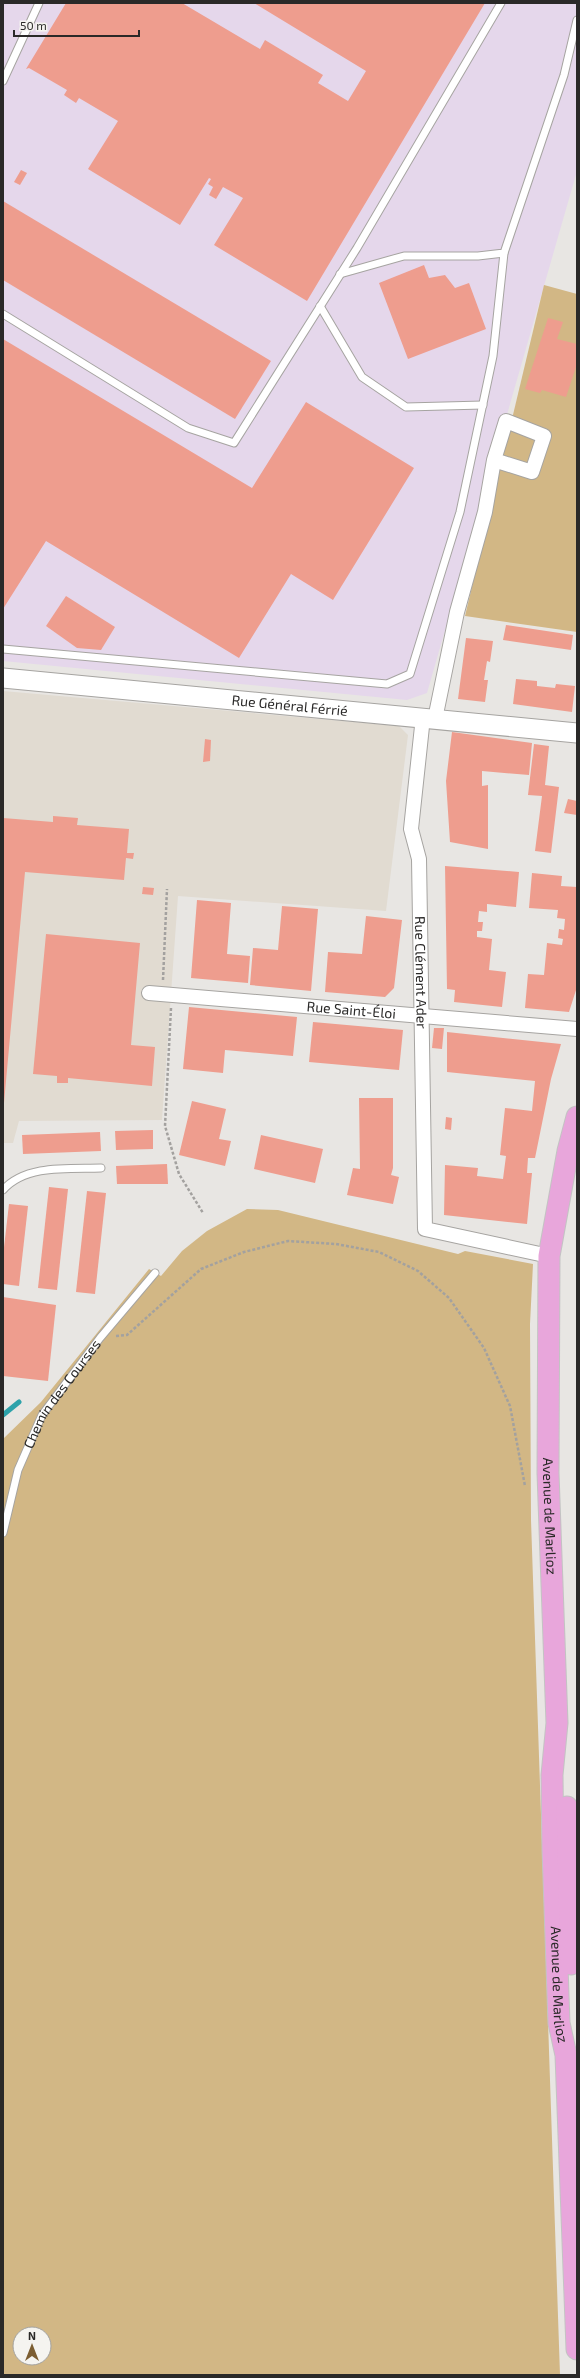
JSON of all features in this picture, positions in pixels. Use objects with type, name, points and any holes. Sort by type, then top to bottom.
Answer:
[{"type":"main road","name":"Rue Général Férrié","points":[[3,678],[577,733]]},
{"type":"main road","name":"Avenue de Marlioz","points":[[566,2055],[573,2027],[574,1937],[566,1859],[552,1775],[557,1723],[548,1473],[548,1309],[549,1256],[568,1151],[577,1117]]},
{"type":"main road","name":"Avenue de Marlioz","points":[[548,1309],[557,1250],[556,1221]]},
{"type":"main road","name":"Avenue de Marlioz","points":[[566,1859],[559,2023],[566,2055]]},
{"type":"main road","points":[[566,2055],[577,2349]]},
{"type":"street","name":"Rue Clément Ader","points":[[494,460],[485,512],[429,718],[411,829],[419,859],[423,1015],[425,1229],[549,1256]]},
{"type":"street","name":"Rue Saint-Éloi","points":[[149,993],[577,1029]]},
{"type":"lane","points":[[3,81],[39,3]]},
{"type":"lane","points":[[3,314],[188,428],[234,443],[340,274],[501,3]]},
{"type":"lane","points":[[3,649],[387,684],[410,674],[460,512],[493,356],[504,253],[564,75],[577,20]]},
{"type":"lane","points":[[340,274],[404,256],[478,256],[504,253]]},
{"type":"lane","points":[[320,306],[362,377],[406,407],[483,405]]},
{"type":"lane","points":[[3,1190],[16,1179],[30,1173],[51,1170],[101,1168]]},
{"type":"lane","name":"Chemin des Courses","points":[[3,1533],[18,1470],[42,1415],[100,1338],[156,1273]]},
{"type":"path","points":[[167,889],[163,983],[171,996],[165,1126],[179,1174],[203,1213]]},
{"type":"path","points":[[100,1338],[127,1335],[201,1269],[244,1252],[288,1240],[336,1244],[379,1252],[418,1271],[449,1298],[484,1348],[510,1406],[525,1486]]},
{"type":"shaded area","points":[[3,3],[577,3],[577,171],[427,693],[407,700],[3,661]]},
{"type":"shaded area","points":[[544,285],[577,294],[577,632],[465,616]]},
{"type":"shaded area","points":[[3,691],[399,726],[408,735],[386,911],[178,896],[162,1120],[19,1121],[13,1143],[3,1143]]},
{"type":"shaded area","points":[[247,1209],[278,1210],[458,1254],[465,1251],[533,1264],[530,1324],[531,1520],[560,2375],[3,2375],[3,1439],[41,1402],[149,1269],[161,1276],[182,1251],[207,1231]]},
{"type":"building","points":[[66,3],[182,3],[260,49],[265,40],[323,75],[318,83],[348,101],[366,71],[254,3],[485,3],[307,301],[214,245],[243,198],[223,187],[216,199],[209,195],[213,187],[208,184],[211,179],[209,178],[180,225],[88,169],[118,121],[79,98],[76,103],[64,95],[67,90],[29,68],[26,69]]},
{"type":"building","points":[[21,170],[27,173],[20,185],[14,182]]},
{"type":"building","points":[[3,201],[271,361],[235,419],[3,280]]},
{"type":"building","points":[[424,265],[429,278],[445,275],[455,288],[469,283],[486,329],[408,359],[379,283]]},
{"type":"building","points":[[548,318],[563,322],[557,339],[577,344],[577,364],[566,397],[542,390],[540,393],[525,389]]},
{"type":"building","points":[[3,339],[252,488],[306,402],[414,468],[333,600],[291,574],[239,658],[46,541],[3,609]]},
{"type":"building","points":[[66,596],[115,627],[101,650],[77,648],[46,626]]},
{"type":"building","points":[[506,625],[573,635],[571,650],[503,640]]},
{"type":"building","points":[[466,638],[493,641],[490,662],[487,661],[484,680],[488,680],[485,702],[458,699]]},
{"type":"building","points":[[516,679],[537,681],[537,686],[555,688],[556,684],[575,686],[572,712],[513,704]]},
{"type":"building","points":[[452,732],[532,743],[529,775],[482,771],[482,786],[488,785],[488,849],[450,842],[446,781]]},
{"type":"building","points":[[205,739],[211,740],[210,761],[203,762]]},
{"type":"building","points":[[534,744],[549,746],[545,785],[559,787],[551,853],[535,851],[542,796],[528,795]]},
{"type":"building","points":[[568,799],[577,801],[577,815],[564,813]]},
{"type":"building","points":[[53,816],[78,818],[77,825],[129,829],[127,853],[134,853],[133,859],[126,858],[124,880],[25,872],[3,1114],[3,818],[53,822]]},
{"type":"building","points":[[445,866],[519,872],[516,907],[487,904],[487,912],[479,911],[478,922],[483,922],[482,931],[477,931],[477,937],[492,939],[489,970],[506,972],[502,1007],[454,1002],[455,990],[447,989]]},
{"type":"building","points":[[532,873],[562,876],[561,886],[577,887],[577,987],[569,1012],[525,1008],[528,974],[544,975],[547,943],[562,945],[563,939],[558,938],[559,929],[564,930],[565,919],[557,918],[558,910],[529,908]]},
{"type":"building","points":[[143,887],[154,888],[153,895],[142,894]]},
{"type":"building","points":[[197,900],[231,903],[227,954],[250,956],[248,983],[191,978]]},
{"type":"building","points":[[282,906],[318,909],[311,991],[250,985],[253,948],[278,950]]},
{"type":"building","points":[[366,916],[402,920],[394,988],[385,997],[325,992],[328,952],[362,954]]},
{"type":"building","points":[[46,934],[140,943],[131,1045],[155,1047],[152,1086],[68,1078],[68,1083],[57,1083],[57,1076],[33,1074]]},
{"type":"building","points":[[189,1007],[297,1017],[293,1056],[225,1050],[223,1073],[183,1069]]},
{"type":"building","points":[[313,1022],[403,1030],[399,1070],[309,1062]]},
{"type":"building","points":[[434,1028],[444,1028],[442,1049],[432,1048]]},
{"type":"building","points":[[447,1032],[561,1044],[551,1079],[535,1158],[528,1158],[527,1173],[532,1173],[527,1224],[444,1215],[445,1165],[478,1168],[477,1176],[503,1179],[506,1156],[500,1155],[505,1108],[532,1111],[535,1081],[447,1072]]},
{"type":"building","points":[[359,1098],[393,1098],[393,1168],[391,1175],[399,1177],[393,1204],[347,1195],[353,1168],[360,1169]]},
{"type":"building","points":[[192,1101],[226,1109],[219,1139],[231,1141],[225,1166],[179,1155]]},
{"type":"building","points":[[446,1117],[452,1118],[451,1130],[445,1129]]},
{"type":"building","points":[[153,1130],[153,1149],[116,1150],[115,1131]]},
{"type":"building","points":[[100,1132],[101,1151],[23,1154],[22,1135]]},
{"type":"building","points":[[261,1135],[323,1149],[315,1183],[254,1169]]},
{"type":"building","points":[[167,1164],[168,1184],[117,1184],[116,1166]]},
{"type":"building","points":[[49,1187],[68,1189],[57,1290],[38,1288]]},
{"type":"building","points":[[87,1191],[106,1193],[95,1294],[76,1292]]},
{"type":"building","points":[[9,1204],[28,1206],[19,1286],[3,1284],[3,1256]]},
{"type":"building","points":[[3,1297],[56,1305],[48,1381],[3,1376]]},
{"type":"waterway","points":[[3,1415],[19,1402]]}]
